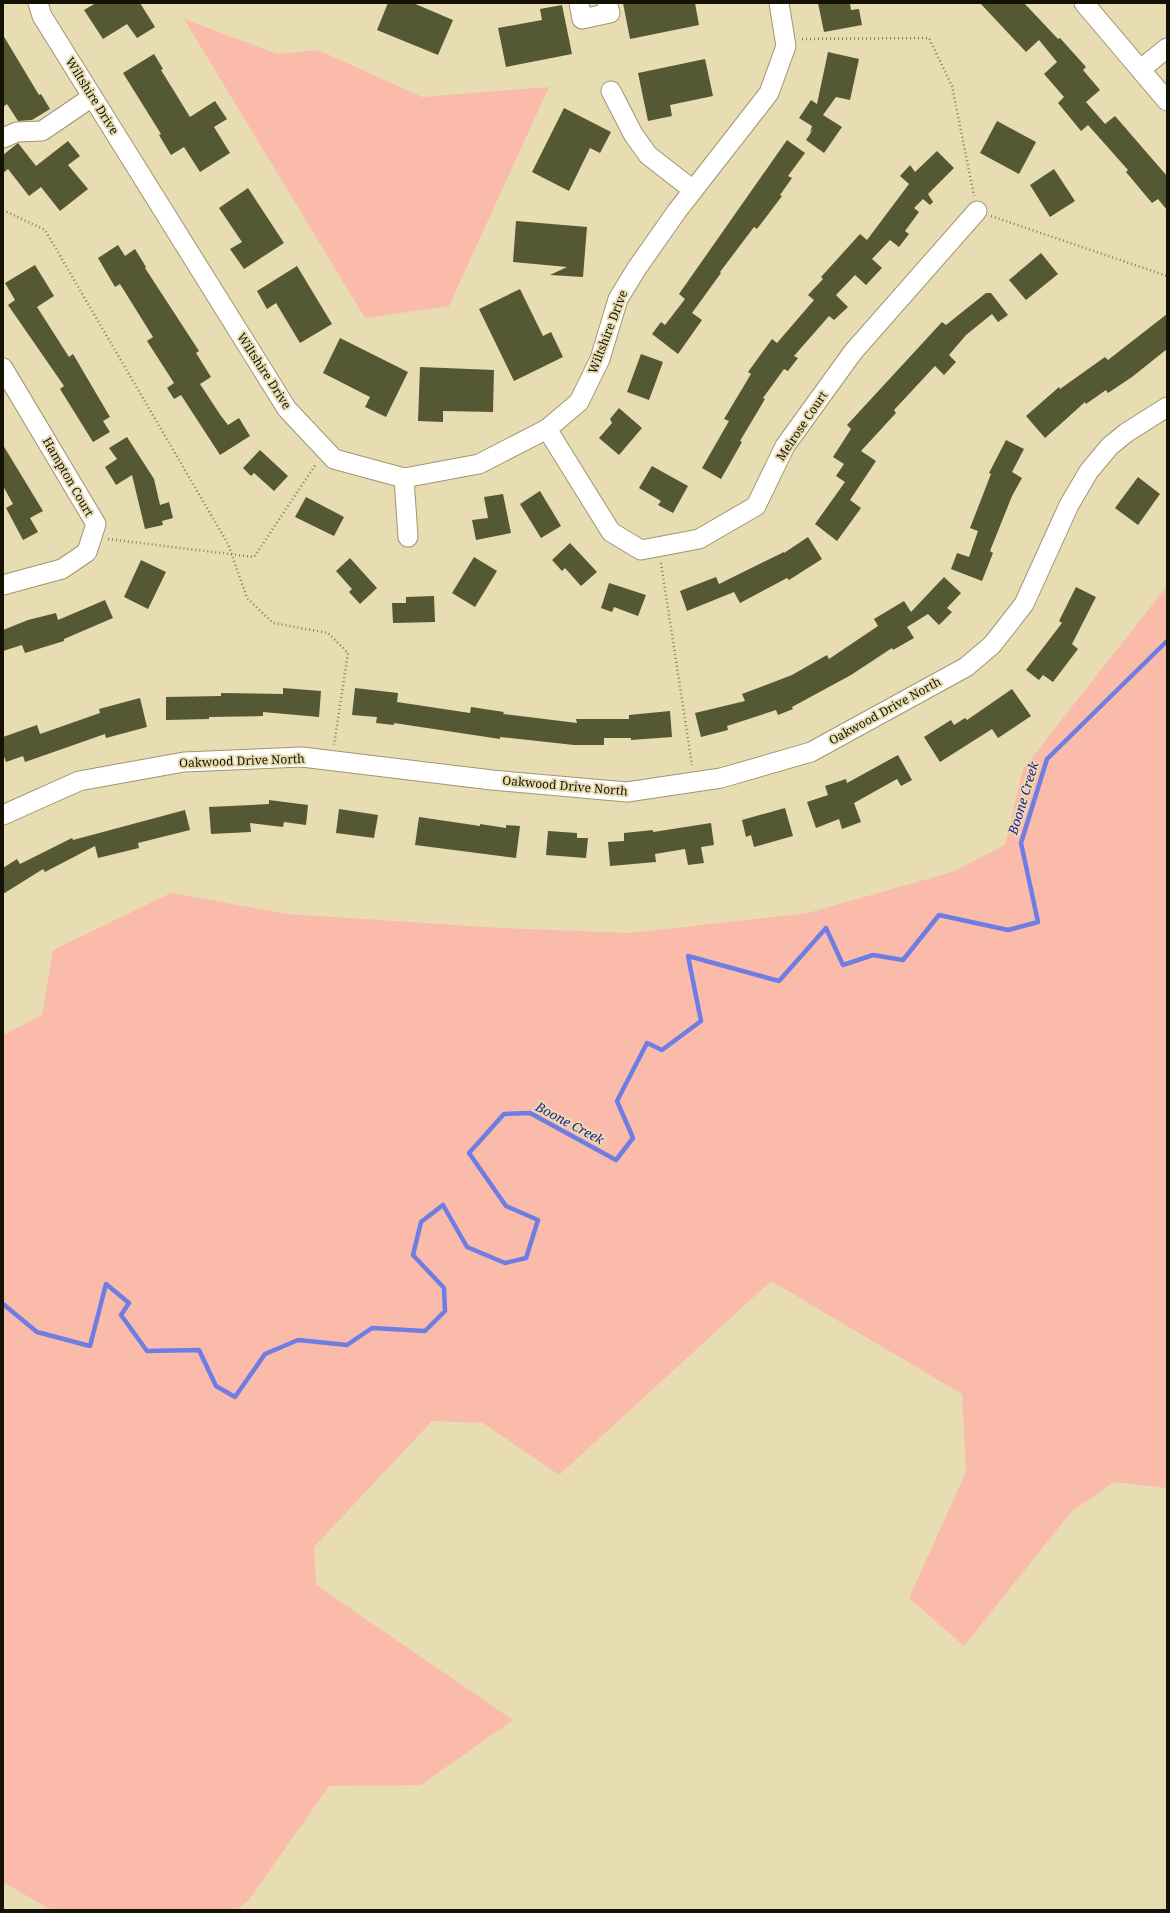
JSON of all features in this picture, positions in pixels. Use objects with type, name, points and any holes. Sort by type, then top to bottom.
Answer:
[{"type":"street","name":"Wiltshire Drive","points":[[38,3],[42,16],[287,410],[334,459],[404,478],[480,464],[547,429],[579,402],[600,359],[618,299],[637,268],[693,190],[769,93],[786,46],[779,3]]},
{"type":"street","points":[[579,3],[582,19],[610,13],[607,3]]},
{"type":"street","points":[[1084,3],[1167,101]]},
{"type":"street","points":[[1141,69],[1167,48]]},
{"type":"street","points":[[611,91],[633,134],[648,155],[693,190]]},
{"type":"street","points":[[3,138],[17,132],[42,130],[92,96]]},
{"type":"street","name":"Melrose Court","points":[[547,429],[612,532],[641,550],[699,539],[756,506],[785,446],[853,352],[977,211]]},
{"type":"street","name":"Hampton Court","points":[[3,368],[96,524],[87,552],[62,569],[3,585]]},
{"type":"street","name":"Oakwood Drive North","points":[[3,816],[79,781],[184,762],[302,756],[492,780],[627,792],[721,778],[811,752],[966,667],[1003,633],[1024,604],[1069,505],[1097,460],[1126,433],[1167,407]]},
{"type":"street","points":[[404,478],[408,537]]},
{"type":"path","points":[[785,39],[929,38],[952,86],[977,211],[1167,276]]},
{"type":"path","points":[[3,210],[46,230],[228,544],[247,598],[273,623],[328,633],[348,653],[331,760]]},
{"type":"path","points":[[92,536],[254,557],[326,450]]},
{"type":"path","points":[[658,546],[694,782]]},
{"type":"shaded area","points":[[184,19],[277,54],[318,50],[422,97],[549,87],[449,306],[365,318]]},
{"type":"shaded area","points":[[1167,586],[1167,1488],[1114,1482],[1071,1512],[964,1646],[909,1598],[966,1472],[962,1394],[771,1281],[559,1475],[483,1423],[432,1421],[314,1547],[316,1585],[513,1720],[421,1785],[329,1786],[248,1901],[237,1910],[51,1910],[3,1882],[3,1035],[42,1015],[53,950],[171,893],[288,914],[501,928],[630,933],[808,913],[952,872],[1005,845],[1023,769]]},
{"type":"building","points":[[96,3],[140,3],[155,27],[137,38],[127,24],[103,39],[84,10]]},
{"type":"building","points":[[388,3],[413,3],[453,20],[438,55],[377,30]]},
{"type":"building","points":[[623,3],[695,3],[699,25],[630,39]]},
{"type":"building","points":[[818,3],[850,3],[851,10],[859,9],[862,25],[824,32]]},
{"type":"building","points":[[980,3],[1024,3],[1058,39],[1060,38],[1086,67],[1083,70],[1100,90],[1086,102],[1105,124],[1115,116],[1167,176],[1167,210],[1158,199],[1152,203],[1126,172],[1128,170],[1088,125],[1081,131],[1058,103],[1064,97],[1044,74],[1057,62],[1039,40],[1026,52]]},
{"type":"building","points":[[562,5],[572,54],[506,67],[498,28],[542,20],[540,9]]},
{"type":"building","points":[[3,35],[39,95],[41,94],[50,109],[32,120],[18,121],[7,104],[3,107]]},
{"type":"building","points":[[828,52],[859,59],[850,100],[836,97],[823,115],[842,127],[824,153],[806,140],[814,128],[810,133],[812,126],[799,118],[811,100],[817,104]]},
{"type":"building","points":[[154,54],[163,69],[161,70],[190,117],[215,101],[227,119],[214,127],[230,153],[200,172],[184,147],[171,155],[159,135],[161,134],[123,73]]},
{"type":"building","points":[[705,59],[713,96],[670,105],[672,116],[648,121],[638,73]]},
{"type":"building","points":[[564,108],[611,132],[600,153],[590,148],[569,191],[532,172]]},
{"type":"building","points":[[997,121],[1036,142],[1019,174],[980,153]]},
{"type":"building","points":[[787,140],[805,153],[788,176],[792,178],[780,195],[782,196],[757,229],[754,227],[720,272],[721,273],[692,313],[702,320],[678,354],[652,334],[661,322],[665,325],[685,299],[679,294]]},
{"type":"building","points":[[68,141],[80,156],[68,165],[88,189],[60,211],[41,187],[29,196],[8,169],[3,173],[3,155],[18,143],[36,166]]},
{"type":"building","points":[[937,151],[954,168],[928,194],[933,202],[930,205],[923,199],[914,208],[919,212],[905,231],[909,234],[899,247],[890,240],[872,259],[882,268],[866,285],[855,275],[836,295],[848,307],[834,320],[829,316],[794,356],[798,358],[788,371],[784,369],[763,398],[765,399],[740,441],[742,442],[721,479],[702,468],[729,421],[724,419],[751,374],[748,372],[772,339],[777,343],[814,300],[808,295],[823,279],[821,277],[860,234],[867,240],[909,184],[900,176],[910,165],[915,172]]},
{"type":"building","points":[[1054,169],[1075,201],[1050,217],[1030,185]]},
{"type":"building","points":[[248,188],[284,243],[244,269],[230,249],[242,242],[219,208]]},
{"type":"building","points":[[516,221],[587,227],[583,277],[550,275],[567,267],[513,262]]},
{"type":"building","points":[[118,245],[125,256],[135,249],[146,267],[145,268],[199,351],[196,353],[211,377],[200,384],[221,416],[228,425],[239,418],[250,436],[220,455],[181,395],[174,399],[167,388],[174,383],[147,341],[153,337],[120,284],[115,287],[98,258]]},
{"type":"building","points":[[1041,253],[1058,274],[1026,300],[1009,280]]},
{"type":"building","points":[[35,265],[54,296],[37,307],[69,357],[73,354],[110,417],[103,421],[110,432],[93,442],[60,389],[64,386],[8,305],[15,300],[5,283]]},
{"type":"building","points":[[297,266],[332,324],[300,343],[276,303],[267,309],[257,291]]},
{"type":"building","points":[[520,289],[543,336],[551,332],[563,357],[514,381],[479,309]]},
{"type":"building","points":[[986,293],[991,293],[1008,315],[998,322],[992,314],[966,335],[949,355],[956,362],[944,375],[935,366],[894,410],[896,413],[861,451],[876,461],[850,500],[861,508],[837,541],[815,524],[845,482],[836,476],[844,464],[833,457],[851,429],[847,425],[942,322],[946,325]]},
{"type":"building","points":[[1167,314],[1167,349],[1132,377],[1108,393],[1106,390],[1086,404],[1085,402],[1045,438],[1026,416],[1059,387],[1060,389],[1105,357],[1108,360]]},
{"type":"building","points":[[340,338],[408,372],[386,417],[365,407],[370,397],[323,373]]},
{"type":"building","points":[[641,354],[663,362],[649,400],[627,392]]},
{"type":"building","points":[[420,367],[494,370],[493,412],[443,411],[443,422],[418,421]]},
{"type":"building","points":[[619,408],[642,428],[619,455],[599,438],[612,423],[610,419]]},
{"type":"building","points":[[127,437],[154,479],[160,505],[169,502],[173,518],[162,521],[163,525],[145,529],[132,475],[116,485],[105,467],[117,459],[109,448]]},
{"type":"building","points":[[1006,440],[1024,449],[1012,472],[1022,478],[1012,496],[990,551],[993,553],[982,581],[951,569],[957,553],[969,557],[978,531],[970,528],[991,474],[989,473]]},
{"type":"building","points":[[3,445],[43,511],[30,518],[38,532],[23,540],[6,508],[13,504],[3,486]]},
{"type":"building","points":[[260,450],[288,476],[274,491],[254,473],[251,476],[243,468]]},
{"type":"building","points":[[652,466],[688,486],[673,513],[658,505],[661,501],[639,488]]},
{"type":"building","points":[[1138,477],[1160,494],[1138,525],[1115,508]]},
{"type":"building","points":[[540,491],[561,526],[541,538],[520,504]]},
{"type":"building","points":[[503,494],[511,533],[476,540],[472,520],[488,518],[484,497]]},
{"type":"building","points":[[306,497],[344,517],[334,536],[295,517]]},
{"type":"building","points":[[808,537],[822,559],[789,580],[787,578],[740,603],[734,592],[687,611],[680,591],[716,577],[719,584],[784,553]]},
{"type":"building","points":[[570,543],[597,572],[581,586],[565,568],[562,571],[552,560]]},
{"type":"building","points":[[474,557],[497,571],[475,607],[452,593]]},
{"type":"building","points":[[350,558],[377,588],[360,604],[349,592],[352,589],[336,571]]},
{"type":"building","points":[[141,560],[166,572],[148,609],[124,597]]},
{"type":"building","points":[[944,577],[961,593],[947,608],[952,612],[939,625],[928,614],[907,627],[914,638],[893,650],[892,648],[851,675],[792,707],[793,709],[778,715],[776,710],[727,726],[728,730],[701,737],[695,713],[745,701],[742,694],[792,675],[827,655],[829,659],[878,626],[874,619],[904,601],[911,612]]},
{"type":"building","points":[[609,583],[646,595],[638,616],[614,607],[612,612],[601,608]]},
{"type":"building","points":[[1076,587],[1096,597],[1072,644],[1078,649],[1053,682],[1043,675],[1039,680],[1026,670],[1062,623],[1059,621]]},
{"type":"building","points":[[434,596],[435,622],[393,623],[392,603],[406,603],[406,597]]},
{"type":"building","points":[[105,600],[113,618],[64,639],[64,641],[25,653],[22,645],[3,651],[3,630],[28,620],[56,613],[58,620]]},
{"type":"building","points":[[283,688],[321,691],[319,717],[263,712],[263,716],[209,717],[209,719],[166,720],[166,697],[221,696],[221,693],[283,694]]},
{"type":"building","points":[[355,688],[398,693],[397,702],[470,713],[471,707],[504,712],[503,714],[577,723],[576,719],[629,719],[629,715],[670,711],[672,737],[631,740],[631,738],[604,738],[604,745],[574,745],[500,737],[500,739],[394,723],[394,725],[376,723],[377,717],[352,715]]},
{"type":"building","points":[[1012,689],[1031,716],[998,738],[992,729],[940,762],[924,737],[951,720],[954,725],[965,718],[967,720]]},
{"type":"building","points":[[140,698],[147,727],[106,738],[105,734],[25,762],[23,756],[6,762],[3,754],[3,737],[37,725],[40,734],[100,713],[99,709]]},
{"type":"building","points":[[898,755],[912,780],[901,786],[897,779],[854,803],[861,822],[842,829],[839,819],[816,828],[807,802],[828,795],[825,786],[846,779],[847,783]]},
{"type":"building","points":[[269,800],[308,805],[306,825],[284,822],[283,827],[250,823],[251,832],[211,834],[209,807],[269,804]]},
{"type":"building","points":[[785,808],[793,836],[754,847],[751,835],[746,837],[742,820]]},
{"type":"building","points":[[339,809],[378,815],[374,838],[336,833]]},
{"type":"building","points":[[185,810],[190,830],[138,843],[139,848],[98,858],[95,846],[45,872],[43,869],[3,894],[3,868],[17,859],[20,864],[72,838],[73,840]]},
{"type":"building","points":[[419,817],[480,826],[480,824],[506,828],[506,825],[520,826],[516,858],[415,845]]},
{"type":"building","points":[[711,823],[714,845],[701,847],[704,863],[688,865],[685,849],[655,854],[656,862],[610,866],[608,842],[624,841],[624,833],[653,830],[653,832]]},
{"type":"building","points":[[548,831],[577,833],[577,838],[588,838],[586,858],[546,855]]},
{"type":"waterway","name":"Boone Creek","points":[[3,1304],[37,1332],[90,1346],[106,1284],[129,1303],[121,1315],[147,1351],[199,1350],[216,1386],[235,1397],[265,1354],[298,1340],[347,1345],[372,1328],[425,1331],[445,1311],[444,1288],[413,1255],[421,1222],[443,1205],[467,1247],[505,1263],[526,1258],[538,1220],[506,1206],[469,1153],[504,1114],[530,1113],[616,1160],[633,1138],[617,1101],[647,1043],[662,1050],[701,1021],[688,956],[779,981],[826,928],[843,965],[873,955],[903,960],[939,915],[1008,930],[1038,922],[1021,843],[1047,759],[1167,641]]}]
